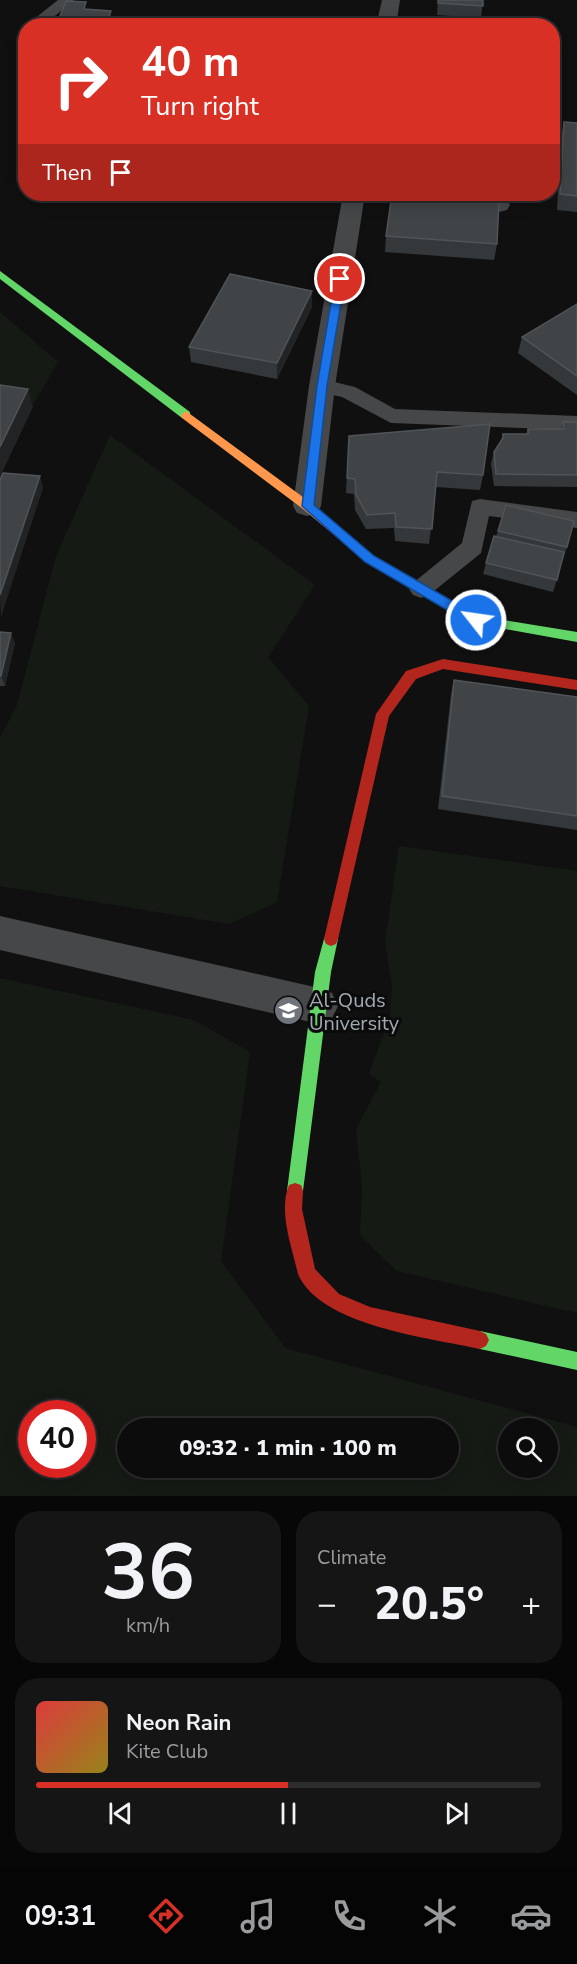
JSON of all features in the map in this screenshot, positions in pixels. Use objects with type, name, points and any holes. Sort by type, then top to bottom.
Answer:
[{"type":"street","points":[[388,18],[391,0]]},
{"type":"street","points":[[308,506],[322,386],[353,201]]},
{"type":"street","points":[[459,201],[500,205]]},
{"type":"street","points":[[0,274],[308,506],[370,559],[476,620],[577,637]]},
{"type":"street","points":[[577,685],[443,664],[411,675],[383,714],[323,972],[293,1209],[307,1274],[333,1300],[369,1316],[577,1361]]},
{"type":"street","points":[[0,933],[319,1006]]},
{"type":"lane","points":[[44,18],[67,0]]},
{"type":"lane","points":[[322,386],[348,392],[391,416],[577,423]]},
{"type":"lane","points":[[421,589],[473,547],[480,507],[577,520]]},
{"type":"shaded area","points":[[0,312],[58,362],[27,415],[0,409]]},
{"type":"shaded area","points":[[110,435],[315,585],[268,657],[309,706],[277,902],[229,924],[0,886],[0,738],[17,705],[56,556]]},
{"type":"shaded area","points":[[399,846],[577,871],[577,1313],[397,1271],[360,1235],[362,1185],[356,1129],[381,1082],[369,1074],[390,1017],[392,987],[385,942]]},
{"type":"shaded area","points":[[0,978],[194,1020],[250,1052],[221,1261],[285,1348],[544,1418],[498,1418],[498,1478],[558,1478],[558,1422],[577,1427],[577,1496],[0,1496]]},
{"type":"building","points":[[438,0],[483,0],[483,6],[438,3]]},
{"type":"building","points":[[66,1],[86,2],[84,9],[111,11],[108,18],[59,18]]},
{"type":"building","points":[[564,122],[577,123],[577,196],[560,194]]},
{"type":"building","points":[[391,201],[499,201],[497,244],[386,236]]},
{"type":"building","points":[[230,274],[312,291],[277,363],[189,347]]},
{"type":"building","points":[[577,304],[577,376],[522,337]]},
{"type":"building","points":[[0,385],[28,389],[0,447]]},
{"type":"building","points":[[563,422],[577,422],[577,475],[496,474],[494,452],[503,434],[528,434],[528,429],[564,429]]},
{"type":"building","points":[[490,424],[483,475],[437,472],[432,529],[396,527],[395,513],[367,515],[356,495],[355,479],[347,478],[349,436]]},
{"type":"building","points":[[3,473],[40,476],[0,595],[0,480]]},
{"type":"building","points":[[506,505],[574,521],[567,547],[498,531]]},
{"type":"building","points":[[494,536],[564,552],[557,580],[486,563]]},
{"type":"building","points":[[0,632],[11,633],[1,676],[0,676]]},
{"type":"building","points":[[454,680],[577,697],[577,816],[442,796]]},
{"type":"traffic: fast","points":[[0,274],[186,415]]},
{"type":"traffic: fast","points":[[374,562],[476,620],[577,637]]},
{"type":"traffic: fast","points":[[295,1191],[323,972],[331,939]]},
{"type":"traffic: fast","points":[[480,1340],[577,1361]]},
{"type":"traffic: slow","points":[[186,415],[307,506],[374,562]]},
{"type":"traffic: jam","points":[[331,939],[383,714],[411,675],[443,664],[577,685]]},
{"type":"traffic: jam","points":[[295,1191],[293,1209],[307,1274],[333,1300],[369,1316],[480,1340]]},
{"type":"place","name":"Al-Quds University","points":[[288,1011]]},
{"type":"route","points":[[340,279],[322,386],[308,506],[370,559],[476,620]]}]
